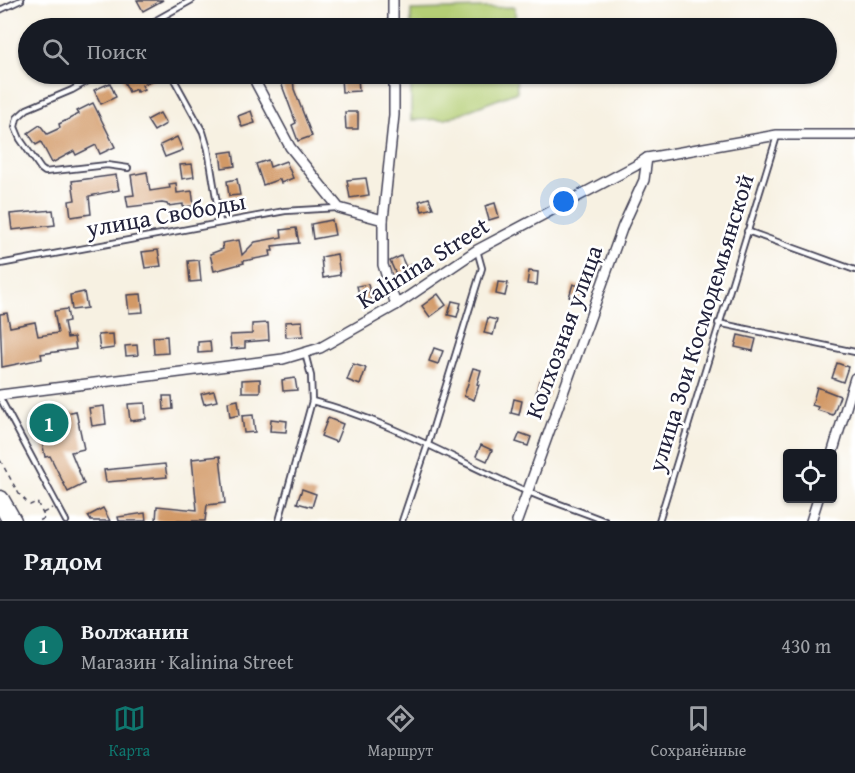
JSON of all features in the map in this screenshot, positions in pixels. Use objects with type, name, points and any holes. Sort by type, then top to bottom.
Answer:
[{"type":"highway","points":[[0,500],[12,521]]},
{"type":"street","points":[[393,0],[393,18]]},
{"type":"street","points":[[257,84],[290,147],[339,208],[382,220]]},
{"type":"street","points":[[394,84],[394,115],[382,220],[383,265],[396,305]]},
{"type":"street","name":"Kalinina Street","points":[[0,396],[283,359],[305,353],[320,348],[396,305],[477,250],[647,158],[777,135],[855,135]]},
{"type":"street","name":"Колхозная улица","points":[[517,521],[622,226],[644,180],[647,158]]},
{"type":"street","points":[[833,449],[855,378]]},
{"type":"street","points":[[811,521],[816,503]]},
{"type":"lane","points":[[0,10],[21,0]]},
{"type":"lane","points":[[160,18],[192,0]]},
{"type":"lane","points":[[82,84],[27,109],[17,118],[15,128],[20,138],[45,172],[107,165],[128,168]]},
{"type":"lane","points":[[177,84],[203,132],[220,222]]},
{"type":"lane","name":"улица Зои Космодемьянской","points":[[659,521],[777,135]]},
{"type":"lane","name":"улица Свободы","points":[[0,264],[285,211],[339,208]]},
{"type":"lane","points":[[747,231],[855,270]]},
{"type":"lane","points":[[402,521],[482,268],[477,250]]},
{"type":"lane","points":[[718,323],[855,352]]},
{"type":"lane","points":[[279,521],[312,401],[311,376],[305,353]]},
{"type":"lane","points":[[0,396],[66,521]]},
{"type":"lane","points":[[312,401],[335,407],[428,444],[527,491],[605,521]]},
{"type":"path","points":[[0,460],[19,494],[30,505],[37,502],[45,518],[39,521]]},
{"type":"path","points":[[43,513],[57,505]]},
{"type":"green space","points":[[515,7],[516,18],[411,18],[411,10]]},
{"type":"green space","points":[[411,84],[517,84],[517,92],[446,119],[411,120]]},
{"type":"building","points":[[137,0],[163,0],[143,11]]},
{"type":"building","points":[[110,84],[116,97],[101,104],[94,90]]},
{"type":"building","points":[[125,84],[144,84],[142,85],[144,89],[129,92]]},
{"type":"building","points":[[281,84],[294,84],[312,136],[298,141],[292,125],[296,123]]},
{"type":"building","points":[[341,84],[358,84],[359,91],[342,92]]},
{"type":"building","points":[[93,103],[115,147],[100,154],[96,145],[76,155],[74,151],[52,163],[41,142],[36,145],[28,133],[40,125],[47,134],[60,128],[59,124],[79,114],[77,111]]},
{"type":"building","points":[[251,111],[255,123],[242,127],[238,116]]},
{"type":"building","points":[[345,112],[358,112],[358,129],[346,129]]},
{"type":"building","points":[[160,113],[166,124],[154,131],[147,120]]},
{"type":"building","points":[[177,137],[183,150],[165,157],[160,145]]},
{"type":"building","points":[[233,151],[235,166],[222,168],[220,153]]},
{"type":"building","points":[[268,160],[270,167],[286,161],[293,178],[281,183],[280,179],[263,185],[256,164]]},
{"type":"building","points":[[192,164],[194,177],[182,179],[180,165]]},
{"type":"building","points":[[147,172],[150,191],[170,188],[169,184],[176,183],[177,193],[192,191],[194,206],[183,207],[183,204],[168,206],[162,203],[128,207],[126,196],[134,195],[131,175]]},
{"type":"building","points":[[116,175],[119,190],[89,196],[91,214],[71,217],[69,201],[75,200],[72,181]]},
{"type":"building","points":[[366,178],[369,195],[350,198],[347,180]]},
{"type":"building","points":[[237,179],[240,195],[229,196],[227,181]]},
{"type":"building","points":[[429,198],[433,208],[422,211],[419,201]]},
{"type":"building","points":[[495,203],[499,217],[489,220],[485,206]]},
{"type":"building","points":[[53,210],[55,225],[12,230],[10,214]]},
{"type":"building","points":[[332,220],[335,235],[313,239],[311,224]]},
{"type":"building","points":[[296,228],[299,243],[272,246],[271,256],[243,261],[244,263],[214,271],[210,254],[223,249],[222,243],[239,240],[242,255],[255,242],[282,237],[281,230]]},
{"type":"building","points":[[158,250],[161,266],[145,268],[142,252]]},
{"type":"building","points":[[337,254],[340,275],[323,278],[321,257]]},
{"type":"building","points":[[401,256],[406,267],[413,264],[417,273],[399,281],[390,261]]},
{"type":"building","points":[[199,260],[201,281],[190,282],[188,261]]},
{"type":"building","points":[[529,271],[538,272],[537,285],[527,284]]},
{"type":"building","points":[[498,282],[508,283],[505,296],[496,294]]},
{"type":"building","points":[[368,284],[371,300],[361,302],[357,286]]},
{"type":"building","points":[[573,284],[584,288],[580,300],[569,297]]},
{"type":"building","points":[[84,292],[87,308],[72,310],[70,295]]},
{"type":"building","points":[[141,294],[143,312],[129,313],[127,295]]},
{"type":"building","points":[[438,294],[446,305],[430,317],[422,306]]},
{"type":"building","points":[[452,301],[461,303],[457,317],[448,315]]},
{"type":"building","points":[[67,309],[69,321],[64,322],[67,338],[74,337],[76,349],[41,354],[42,359],[2,367],[0,314],[7,313],[10,327],[35,322],[38,336],[58,333],[54,311]]},
{"type":"building","points":[[488,318],[497,320],[493,335],[484,333]]},
{"type":"building","points":[[302,321],[303,336],[286,337],[285,322]]},
{"type":"building","points":[[268,323],[269,340],[245,342],[245,348],[231,349],[230,335],[252,334],[252,324]]},
{"type":"building","points":[[113,334],[114,348],[100,350],[98,335]]},
{"type":"building","points":[[738,335],[756,339],[753,351],[735,347]]},
{"type":"building","points":[[167,336],[168,353],[154,354],[153,337]]},
{"type":"building","points":[[210,341],[211,352],[198,353],[198,342]]},
{"type":"building","points":[[137,345],[138,355],[126,356],[125,346]]},
{"type":"building","points":[[434,348],[443,351],[438,364],[429,361]]},
{"type":"building","points":[[837,363],[848,367],[843,382],[832,378]]},
{"type":"building","points":[[353,364],[366,368],[360,385],[347,380]]},
{"type":"building","points":[[473,368],[481,370],[474,400],[464,396]]},
{"type":"building","points":[[295,378],[297,390],[283,391],[282,380]]},
{"type":"building","points":[[260,379],[260,392],[242,392],[242,380]]},
{"type":"building","points":[[539,381],[551,384],[548,397],[536,394]]},
{"type":"building","points":[[817,387],[840,396],[833,415],[817,410],[818,407],[812,405]]},
{"type":"building","points":[[214,391],[217,401],[204,404],[201,394]]},
{"type":"building","points":[[163,396],[172,396],[173,409],[164,410]]},
{"type":"building","points":[[514,399],[522,401],[519,415],[511,413]]},
{"type":"building","points":[[238,400],[240,415],[230,417],[228,402]]},
{"type":"building","points":[[145,403],[146,419],[130,421],[128,404]]},
{"type":"building","points":[[104,406],[106,424],[92,426],[89,408]]},
{"type":"building","points":[[76,411],[84,449],[71,452],[84,484],[68,492],[50,456],[45,457],[38,419]]},
{"type":"building","points":[[253,415],[255,432],[244,433],[242,416]]},
{"type":"building","points":[[328,418],[343,424],[336,442],[321,436]]},
{"type":"building","points":[[271,419],[287,421],[286,432],[270,431]]},
{"type":"building","points":[[520,433],[531,437],[528,446],[516,442]]},
{"type":"building","points":[[481,445],[492,450],[487,461],[476,456]]},
{"type":"building","points":[[220,456],[225,503],[207,505],[205,521],[156,521],[157,506],[197,510],[192,459]]},
{"type":"building","points":[[165,464],[167,477],[106,482],[104,470]]},
{"type":"building","points":[[302,489],[316,494],[312,507],[297,503]]},
{"type":"building","points":[[103,508],[110,521],[91,521],[88,516]]},
{"type":"building","points":[[145,513],[146,521],[119,521],[118,517]]},
{"type":"place","name":"Волжанин","points":[[49,423]]}]
